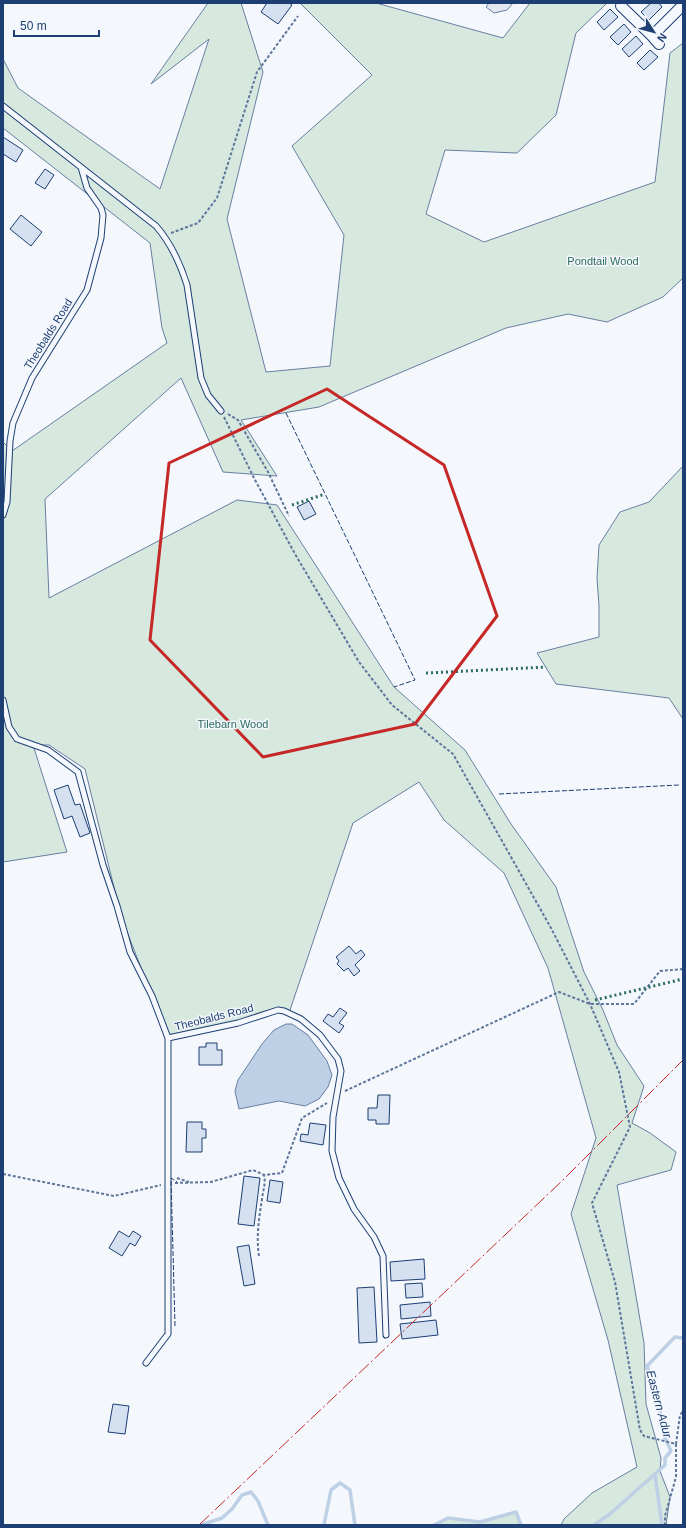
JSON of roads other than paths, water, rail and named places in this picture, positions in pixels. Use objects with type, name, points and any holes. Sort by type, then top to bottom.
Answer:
[{"type":"street","points":[[652,36],[683,5]]},
{"type":"street","points":[[621,6],[659,44]]},
{"type":"lane","points":[[3,106],[156,226],[164,236],[182,270],[187,285],[201,378],[208,395],[221,411]]},
{"type":"lane","name":"Theobalds Road","points":[[3,515],[7,502],[10,441],[13,423],[32,378],[67,325],[87,290],[101,238],[103,215],[101,208],[87,188],[81,167]]},
{"type":"lane","name":"Theobalds Road","points":[[3,700],[9,727],[17,739],[48,750],[78,772],[103,865],[130,952],[152,996],[168,1038],[168,1334],[146,1363]]},
{"type":"lane","name":"Theobalds Road","points":[[168,1038],[238,1023],[271,1011],[284,1010],[301,1019],[320,1035],[338,1059],[341,1071],[333,1117],[332,1152],[339,1178],[354,1209],[374,1237],[383,1256],[386,1335]]},
{"type":"water","points":[[286,1024],[292,1024],[308,1035],[327,1061],[332,1075],[328,1087],[319,1099],[305,1106],[279,1101],[239,1109],[235,1091],[238,1080],[262,1044],[274,1030]]},
{"type":"waterway","name":"Eastern Adur","points":[[594,1525],[610,1514],[665,1465],[665,1458],[671,1451],[665,1438],[657,1396],[647,1366],[675,1337],[683,1338]]},
{"type":"waterway","points":[[655,1475],[662,1525]]},
{"type":"waterway","name":"Eastern Adur","points":[[324,1525],[331,1490],[340,1483],[350,1490],[355,1525]]},
{"type":"waterway","name":"Eastern Adur","points":[[201,1525],[222,1518],[232,1509],[242,1495],[251,1492],[258,1501],[268,1525]]},
{"type":"waterway","name":"Eastern Adur","points":[[434,1525],[448,1518],[480,1522],[516,1512],[521,1525]]},
{"type":"park label","name":"Pondtail Wood","points":[[603,261]]},
{"type":"park label","name":"Tilebarn Wood","points":[[233,724]]}]
